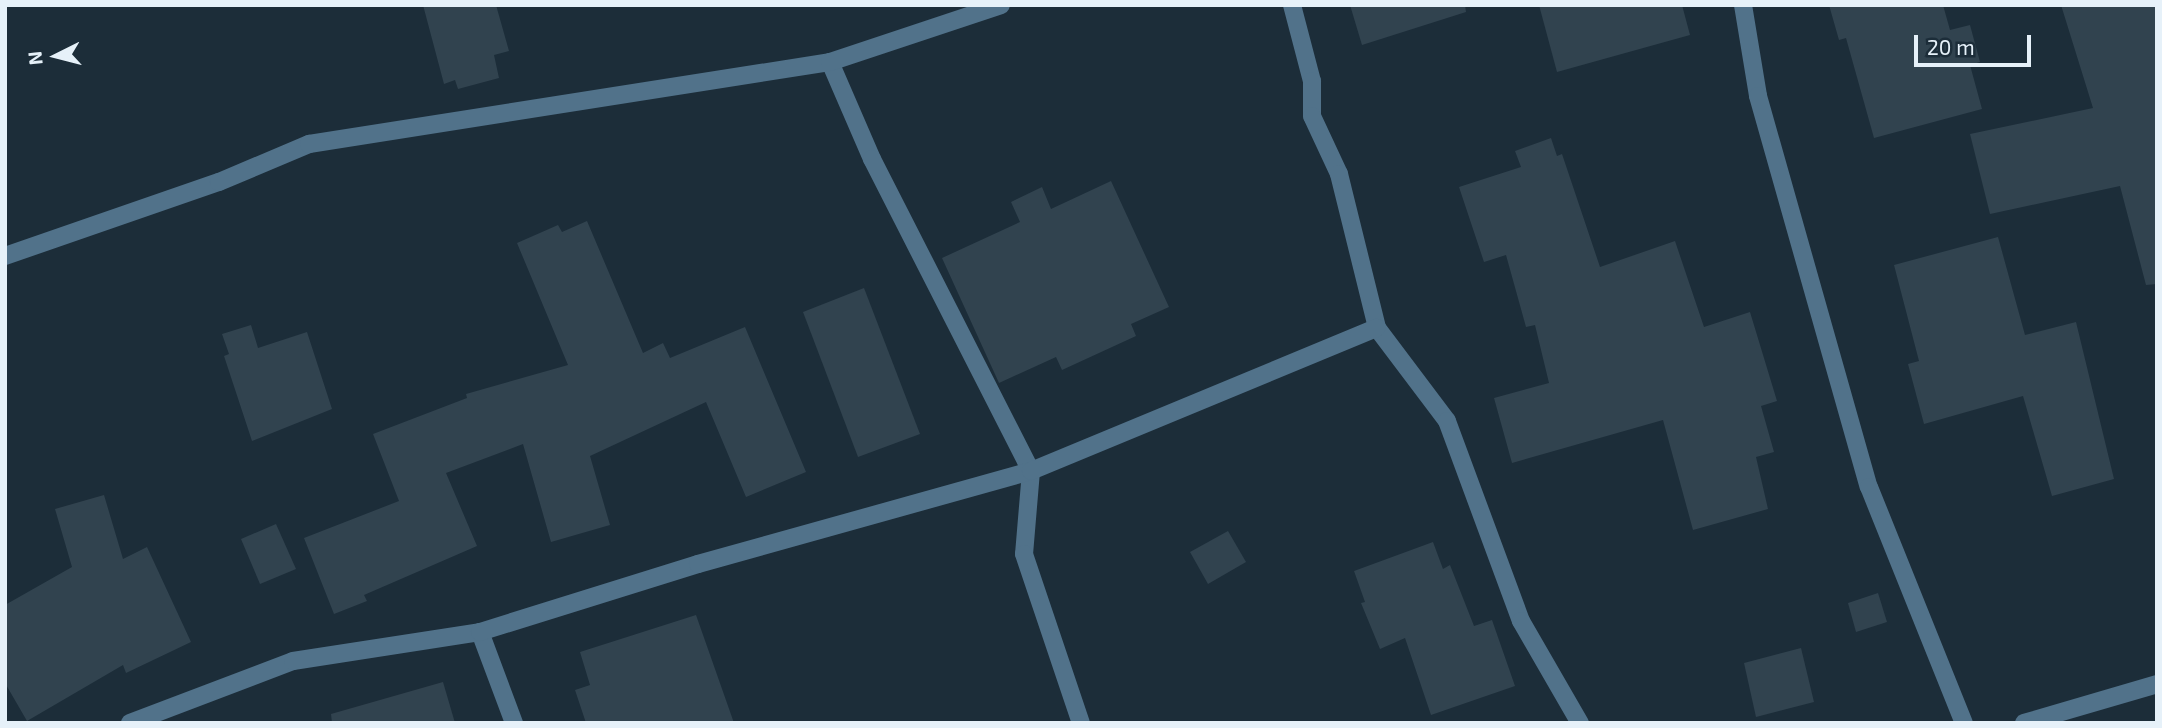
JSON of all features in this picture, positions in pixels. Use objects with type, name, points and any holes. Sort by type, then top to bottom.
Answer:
[{"type":"street","points":[[5,256],[41,247],[219,182],[309,144],[830,62],[1001,5]]},
{"type":"street","points":[[1292,5],[1312,81],[1312,116],[1339,174],[1377,328],[1447,421],[1521,621],[1580,723]]},
{"type":"street","points":[[1743,5],[1758,96],[1869,487],[1964,723]]},
{"type":"street","points":[[830,62],[872,159],[1031,471],[1024,554],[1081,723]]},
{"type":"street","points":[[130,723],[293,661],[480,632],[698,564],[1031,471],[1377,328]]},
{"type":"street","points":[[480,632],[514,723]]},
{"type":"street","points":[[2024,723],[2157,684]]},
{"type":"building","points":[[423,5],[496,5],[509,51],[494,55],[499,78],[458,89],[455,80],[444,84]]},
{"type":"building","points":[[1350,5],[1465,5],[1466,12],[1362,45]]},
{"type":"building","points":[[1539,5],[1682,5],[1690,35],[1557,72]]},
{"type":"building","points":[[1829,5],[1943,5],[1950,30],[1970,25],[1980,62],[1970,65],[1982,109],[1874,138],[1846,38],[1839,40]]},
{"type":"building","points":[[2061,5],[2157,5],[2157,284],[2146,285],[2120,186],[1990,214],[1970,134],[2093,108]]},
{"type":"building","points":[[1551,138],[1557,156],[1562,154],[1600,267],[1675,241],[1704,327],[1750,312],[1777,401],[1761,406],[1774,452],[1756,457],[1768,509],[1693,530],[1663,420],[1512,463],[1494,398],[1549,383],[1535,325],[1526,327],[1506,255],[1484,262],[1459,187],[1521,167],[1515,151]]},
{"type":"building","points":[[1111,181],[1169,307],[1131,324],[1136,336],[1062,370],[1056,357],[999,383],[942,258],[1020,222],[1011,202],[1042,187],[1051,209]]},
{"type":"building","points":[[587,221],[643,353],[663,343],[670,358],[745,327],[806,472],[746,497],[706,402],[590,456],[610,525],[551,542],[523,444],[446,473],[477,546],[364,595],[367,601],[334,614],[304,538],[399,501],[373,434],[467,398],[466,394],[568,365],[517,243],[558,225],[562,232]]},
{"type":"building","points":[[1998,237],[2025,335],[2076,322],[2114,479],[2052,496],[2023,396],[1924,424],[1908,364],[1919,361],[1894,265]]},
{"type":"building","points":[[864,288],[920,434],[858,457],[803,312]]},
{"type":"building","points":[[251,325],[258,348],[307,332],[332,409],[252,441],[224,356],[229,354],[222,334]]},
{"type":"building","points":[[104,495],[123,559],[147,547],[191,642],[126,673],[123,665],[27,721],[5,683],[5,605],[72,567],[55,509]]},
{"type":"building","points":[[276,524],[296,569],[260,584],[241,539]]},
{"type":"building","points":[[1228,531],[1246,562],[1208,584],[1190,552]]},
{"type":"building","points":[[1433,542],[1443,569],[1450,565],[1474,626],[1492,620],[1515,686],[1431,715],[1405,638],[1380,649],[1361,603],[1365,602],[1354,571]]},
{"type":"building","points":[[1878,593],[1887,622],[1856,632],[1848,603]]},
{"type":"building","points":[[696,615],[734,723],[586,723],[575,690],[590,685],[580,652]]},
{"type":"building","points":[[1801,648],[1814,702],[1756,717],[1744,663]]},
{"type":"building","points":[[443,682],[455,723],[332,723],[331,714]]}]
